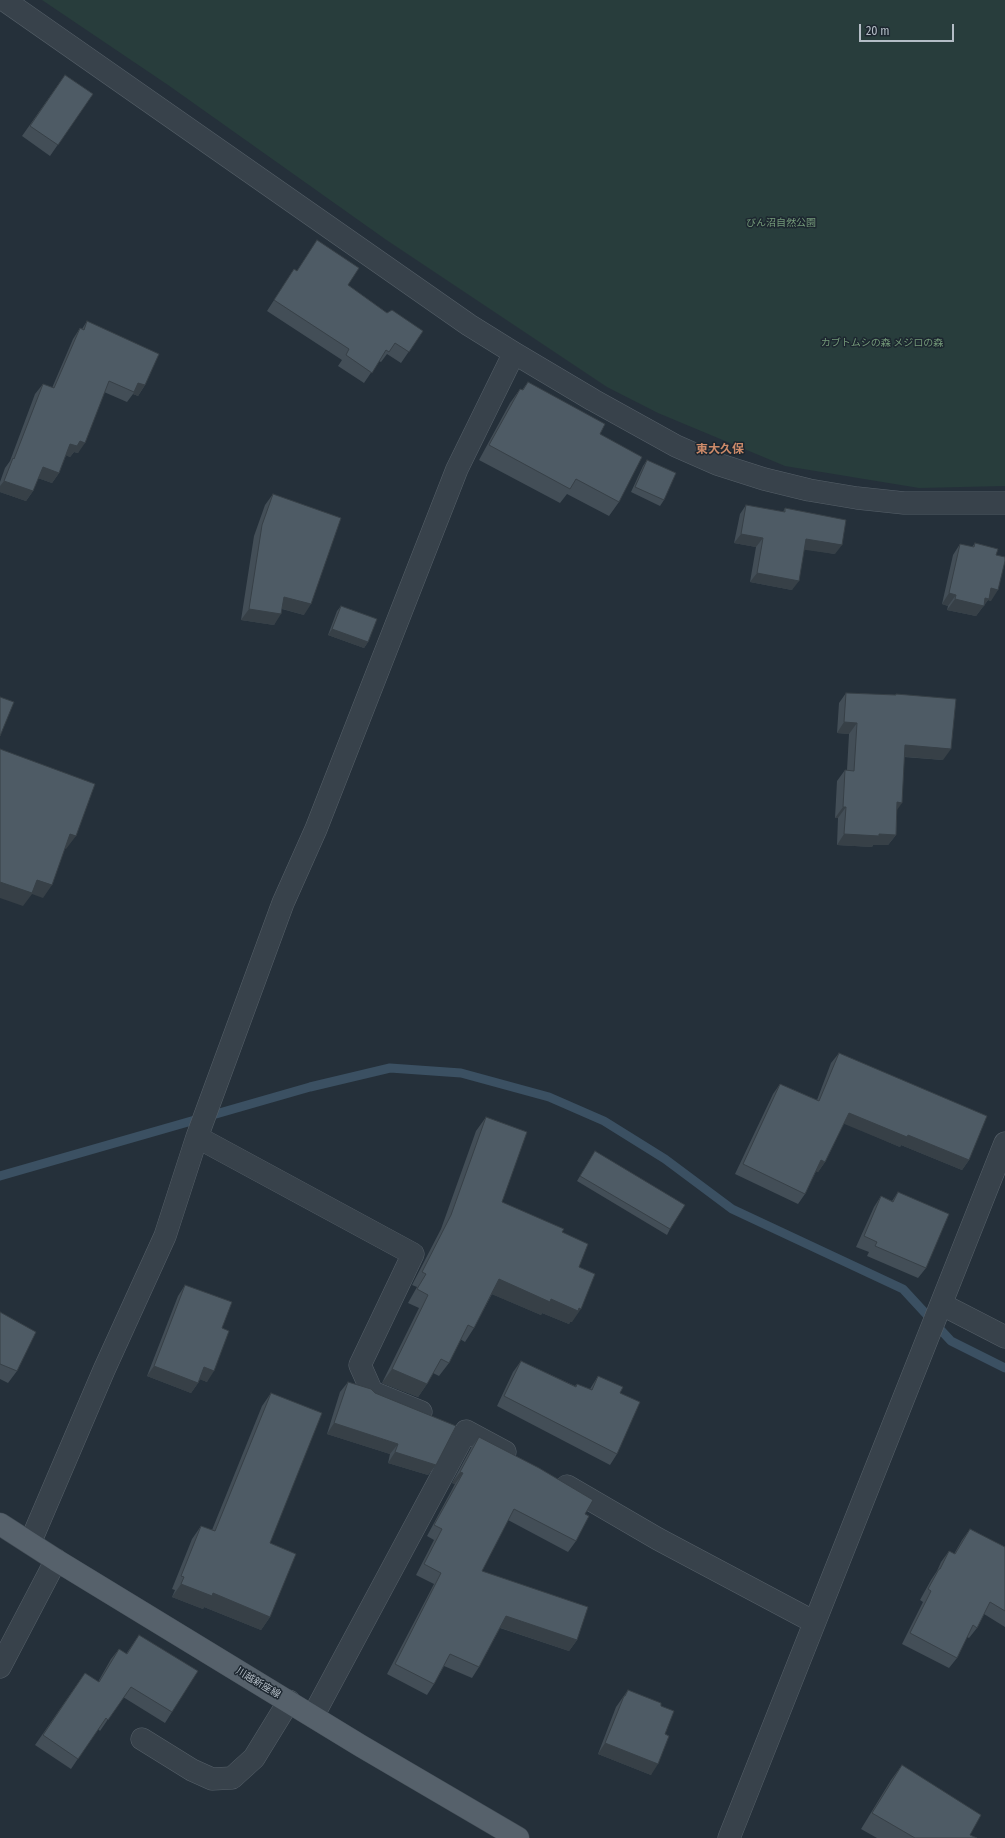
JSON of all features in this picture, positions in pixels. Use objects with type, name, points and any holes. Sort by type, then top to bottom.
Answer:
[{"type":"main road","name":"川越新座線","points":[[0,1524],[56,1560],[361,1746],[512,1836]]},
{"type":"street","points":[[4,0],[469,325],[514,354],[633,424],[676,446],[718,464],[764,479],[809,490],[864,499],[904,503],[1005,503]]},
{"type":"street","points":[[30,1543],[104,1370],[166,1236],[197,1137],[283,904],[316,829],[457,470],[514,354]]},
{"type":"street","points":[[197,1137],[413,1254],[360,1365],[372,1392],[466,1431],[524,1462]]},
{"type":"street","points":[[729,1838],[1005,1143]]},
{"type":"street","points":[[941,1304],[1005,1337]]},
{"type":"street","points":[[313,1716],[466,1431]]},
{"type":"street","points":[[551,1476],[658,1539],[814,1622]]},
{"type":"street","points":[[0,1667],[56,1560]]},
{"type":"street","points":[[142,1739],[192,1770],[212,1779],[232,1778],[254,1758],[289,1701]]},
{"type":"green space","name":"びん沼自然公園","points":[[42,0],[1005,0],[1005,486],[919,488],[785,466],[658,413],[607,387],[385,239],[168,85]]},
{"type":"building","points":[[65,75],[93,94],[58,145],[30,126]]},
{"type":"building","points":[[317,240],[359,268],[348,285],[387,313],[392,310],[423,331],[409,352],[395,343],[389,352],[386,350],[372,373],[346,355],[349,349],[274,300],[294,269],[297,271]]},
{"type":"building","points":[[87,321],[159,354],[145,385],[138,383],[134,392],[109,381],[85,443],[80,441],[77,446],[70,444],[59,473],[43,467],[33,491],[4,481],[43,384],[54,388],[80,328],[84,330]]},
{"type":"building","points":[[528,382],[605,424],[600,434],[642,457],[619,502],[576,479],[570,489],[489,445],[520,389],[523,390]]},
{"type":"building","points":[[647,460],[676,473],[664,500],[635,487]]},
{"type":"building","points":[[273,494],[341,518],[311,604],[284,597],[281,614],[249,609],[262,525]]},
{"type":"building","points":[[746,505],[785,512],[785,508],[846,520],[842,545],[806,539],[799,581],[757,573],[763,538],[741,534]]},
{"type":"building","points":[[975,543],[998,549],[996,555],[1005,557],[998,590],[991,588],[989,599],[985,598],[984,606],[955,599],[956,595],[949,593],[960,544],[974,547]]},
{"type":"building","points":[[341,606],[377,619],[368,642],[332,629]]},
{"type":"building","points":[[846,693],[896,694],[956,699],[951,749],[905,745],[902,803],[897,802],[896,835],[879,834],[879,836],[844,834],[846,807],[843,807],[845,770],[854,771],[857,723],[844,722]]},
{"type":"building","points":[[0,697],[14,702],[0,736]]},
{"type":"building","points":[[0,749],[95,784],[76,836],[70,834],[52,885],[37,880],[32,893],[0,882]]},
{"type":"building","points":[[839,1053],[987,1116],[969,1160],[849,1113],[825,1162],[821,1160],[805,1194],[743,1164],[780,1084],[819,1101]]},
{"type":"building","points":[[486,1117],[527,1132],[502,1202],[564,1229],[562,1232],[588,1244],[579,1267],[595,1274],[581,1309],[579,1308],[578,1311],[551,1299],[550,1302],[499,1279],[474,1328],[468,1325],[449,1363],[441,1359],[427,1384],[392,1369],[428,1295],[417,1289],[426,1274],[422,1272],[451,1215]]},
{"type":"building","points":[[595,1151],[685,1205],[670,1229],[580,1176]]},
{"type":"building","points":[[898,1192],[949,1214],[926,1268],[875,1246],[877,1242],[864,1236],[881,1196],[893,1202]]},
{"type":"building","points":[[185,1285],[232,1302],[222,1328],[229,1331],[214,1371],[204,1367],[198,1383],[154,1366]]},
{"type":"building","points":[[0,1312],[36,1332],[17,1371],[0,1364]]},
{"type":"building","points":[[521,1361],[576,1387],[577,1384],[592,1390],[598,1376],[623,1387],[620,1393],[640,1402],[617,1454],[504,1396]]},
{"type":"building","points":[[348,1382],[371,1389],[375,1393],[456,1426],[436,1465],[395,1452],[398,1444],[334,1423]]},
{"type":"building","points":[[271,1393],[322,1413],[270,1543],[296,1554],[270,1617],[213,1593],[212,1596],[181,1584],[184,1577],[181,1576],[201,1526],[215,1531]]},
{"type":"building","points":[[479,1437],[539,1468],[593,1500],[585,1514],[589,1516],[576,1541],[514,1509],[482,1571],[588,1607],[577,1640],[506,1616],[479,1667],[450,1654],[434,1684],[395,1664],[441,1573],[424,1564],[442,1529],[434,1525],[463,1473],[460,1472]]},
{"type":"building","points":[[970,1529],[1005,1547],[1005,1611],[990,1602],[977,1628],[973,1625],[957,1658],[910,1633],[931,1591],[928,1589],[949,1551],[955,1554]]},
{"type":"building","points":[[139,1635],[198,1671],[172,1712],[131,1687],[108,1720],[106,1718],[78,1759],[43,1735],[85,1673],[99,1682],[119,1649],[127,1654]]},
{"type":"building","points":[[628,1690],[661,1703],[661,1706],[674,1711],[665,1734],[669,1736],[658,1764],[605,1743],[624,1696]]},
{"type":"building","points":[[902,1765],[981,1815],[970,1835],[977,1838],[915,1838],[872,1813]]},
{"type":"waterway","points":[[0,1176],[310,1087],[390,1068],[461,1073],[549,1097],[604,1121],[665,1159],[732,1209],[903,1289],[951,1341],[1005,1368]]},
{"type":"district","name":"東大久保","points":[[720,450]]},
{"type":"park label","name":"カブトムシの森 メジロの森","points":[[882,343]]}]
